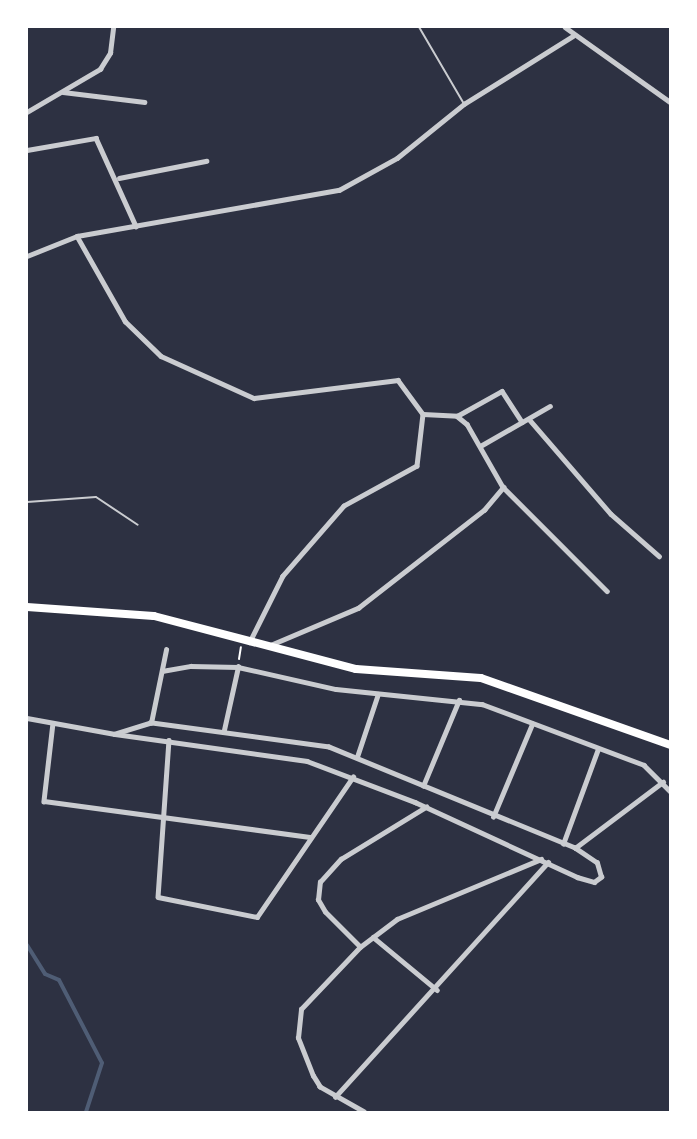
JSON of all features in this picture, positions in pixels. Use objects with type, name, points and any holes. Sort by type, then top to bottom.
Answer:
[{"type":"main road","points":[[27,607],[154,616],[356,669],[481,678],[670,745]]},
{"type":"street","points":[[27,112],[63,92],[105,63],[113,27]]},
{"type":"street","points":[[565,27],[573,36],[670,102]]},
{"type":"street","points":[[27,256],[77,236],[339,190],[397,158],[464,104],[573,36]]},
{"type":"street","points":[[63,92],[144,102]]},
{"type":"street","points":[[27,150],[91,136],[100,141],[119,178],[136,226]]},
{"type":"street","points":[[119,178],[206,161]]},
{"type":"street","points":[[77,236],[125,321],[162,356],[254,398],[398,380],[423,414],[417,466],[344,506],[283,576],[246,641]]},
{"type":"street","points":[[423,414],[457,416],[502,391],[522,422]]},
{"type":"street","points":[[482,445],[550,406]]},
{"type":"street","points":[[457,416],[482,445],[503,487],[607,591]]},
{"type":"street","points":[[529,419],[611,514],[659,556]]},
{"type":"street","points":[[266,647],[358,608],[484,510],[503,487]]},
{"type":"street","points":[[151,723],[166,650]]},
{"type":"street","points":[[162,671],[191,666],[238,668],[378,694],[459,700],[644,765],[670,791]]},
{"type":"street","points":[[224,730],[238,668]]},
{"type":"street","points":[[357,757],[378,694]]},
{"type":"street","points":[[423,786],[459,700]]},
{"type":"street","points":[[27,718],[115,734],[306,761],[353,777],[426,807],[577,877],[594,882],[602,872],[575,848],[493,817],[357,757],[303,741],[151,723],[115,734]]},
{"type":"street","points":[[53,723],[44,801],[164,820],[310,837]]},
{"type":"street","points":[[493,817],[532,724]]},
{"type":"street","points":[[170,740],[158,897],[257,917],[353,777]]},
{"type":"street","points":[[563,844],[598,749]]},
{"type":"street","points":[[575,848],[663,782]]},
{"type":"street","points":[[360,946],[325,912],[318,900],[320,882],[341,859],[426,807]]},
{"type":"street","points":[[364,1112],[335,1097],[313,1076],[298,1026],[301,1009],[360,946],[417,908],[541,859]]},
{"type":"street","points":[[335,1097],[437,990],[548,862]]},
{"type":"street","points":[[373,937],[437,990]]},
{"type":"lane","points":[[419,27],[464,104]]},
{"type":"lane","points":[[27,502],[96,497],[138,525]]},
{"type":"path","points":[[238,668],[246,641]]},
{"type":"waterway","points":[[27,945],[45,974],[59,980],[102,1063],[86,1112]]}]
